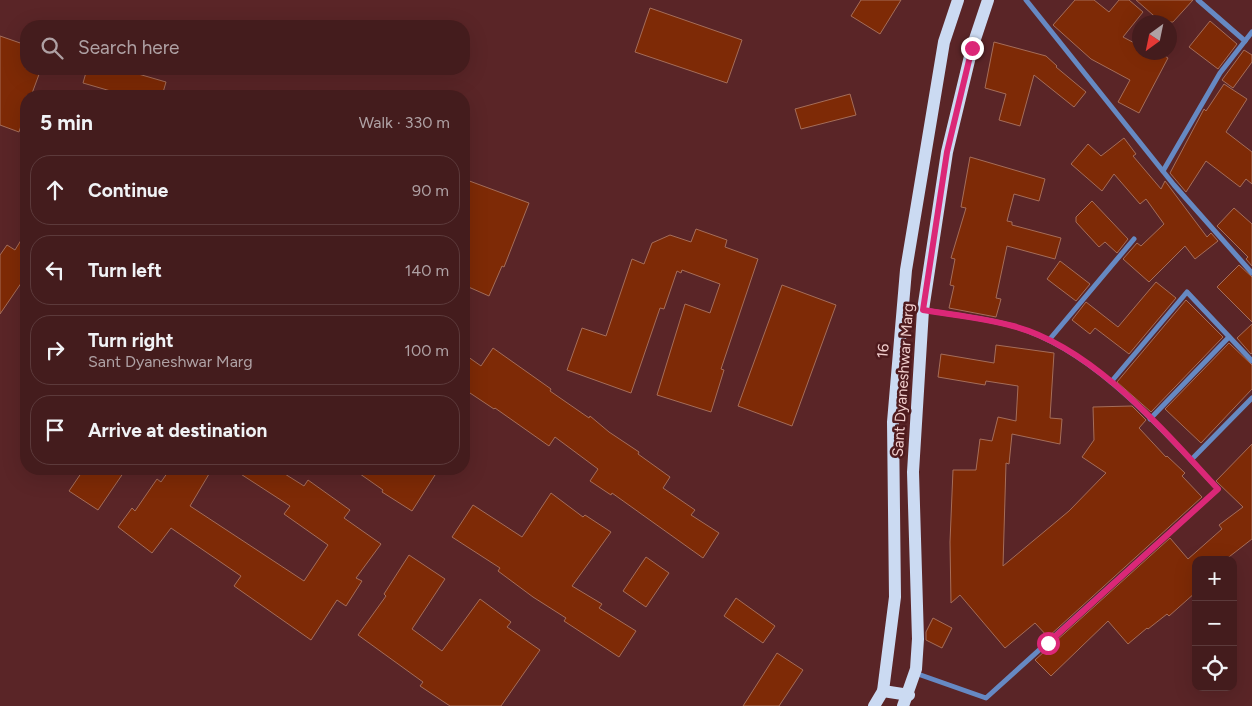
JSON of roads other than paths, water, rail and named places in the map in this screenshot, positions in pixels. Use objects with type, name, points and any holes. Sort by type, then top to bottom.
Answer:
[{"type":"main road","name":"16","points":[[874,706],[883,691],[895,598],[893,422],[906,270],[944,42],[958,0]]},
{"type":"main road","name":"Sant Dyaneshwar Marg","points":[[906,701],[914,673],[918,639],[913,472],[923,310],[947,152],[972,48],[988,0]]},
{"type":"main road","points":[[883,691],[906,701]]},
{"type":"street","points":[[1026,0],[1163,171],[1252,273]]},
{"type":"street","points":[[1198,0],[1245,40]]},
{"type":"street","points":[[1163,171],[1220,73],[1252,32]]},
{"type":"street","points":[[1049,340],[1134,239]]},
{"type":"street","points":[[1111,382],[1187,292],[1228,338],[1252,361]]},
{"type":"street","points":[[914,673],[986,698],[1218,489],[1150,419],[1098,370],[1049,340],[1013,326],[923,310]]},
{"type":"street","points":[[1150,419],[1228,338]]},
{"type":"street","points":[[1190,460],[1252,398]]}]
